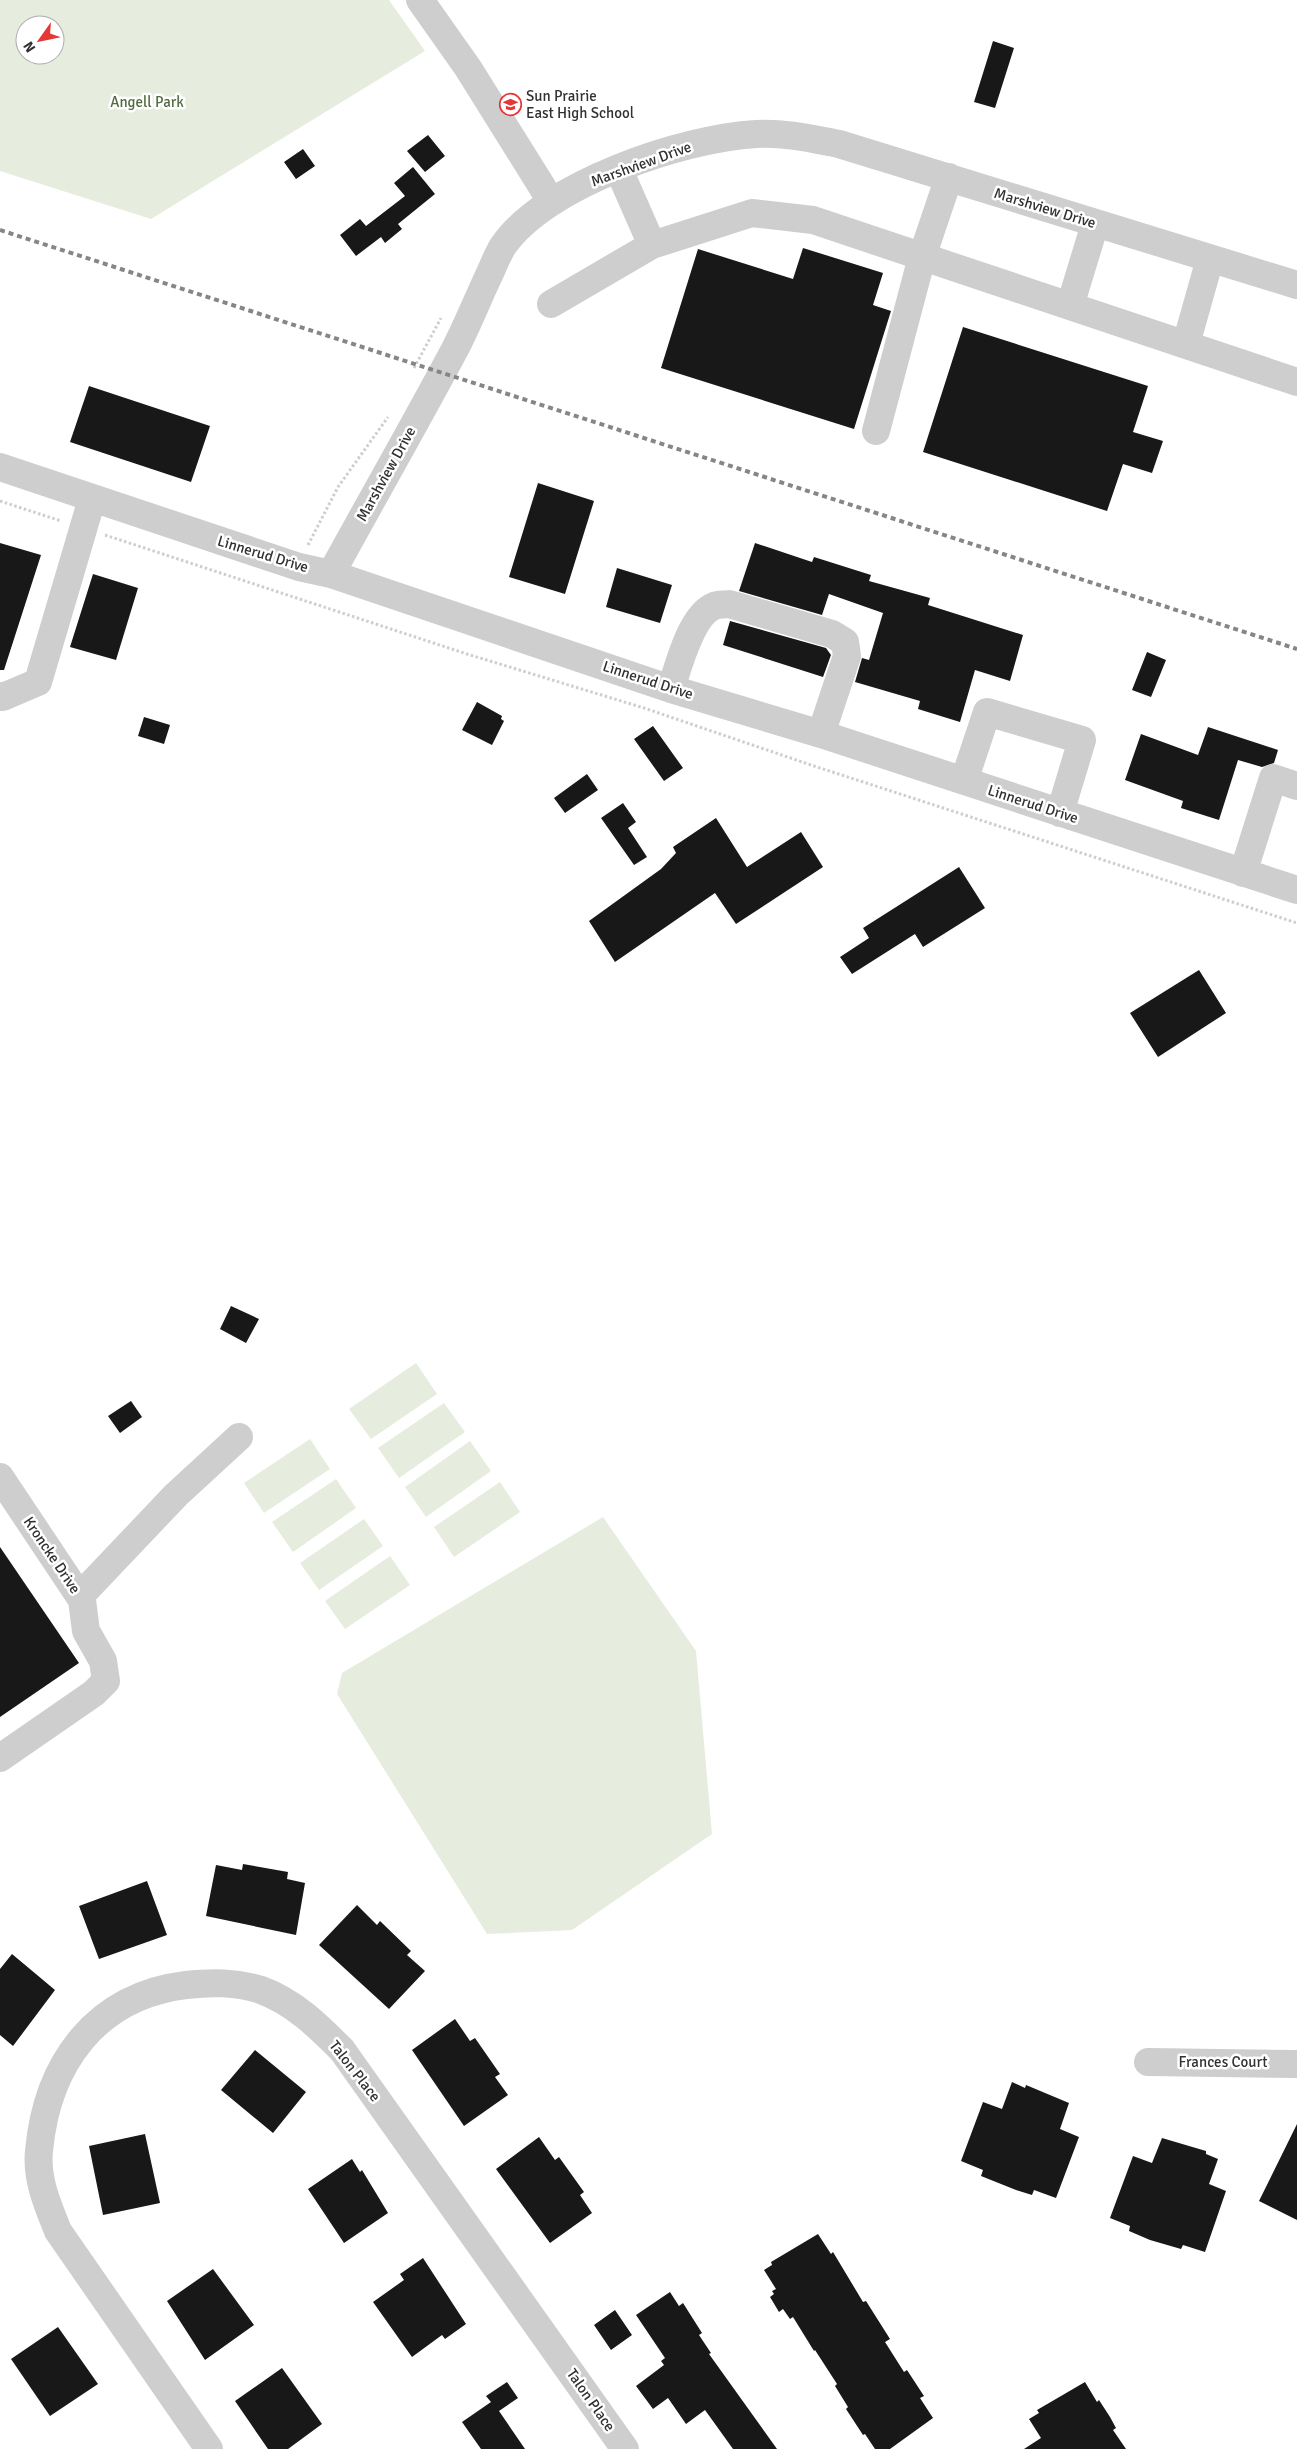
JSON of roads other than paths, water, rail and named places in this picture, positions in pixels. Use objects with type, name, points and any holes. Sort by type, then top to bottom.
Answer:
[{"type":"street","points":[[424,6],[468,68],[552,201]]},
{"type":"street","name":"Marshview Drive","points":[[331,574],[455,349],[503,246],[535,213],[552,201],[619,170],[677,148],[725,137],[758,134],[809,138],[839,144],[1297,285]]},
{"type":"street","points":[[619,170],[652,245]]},
{"type":"street","points":[[876,431],[922,256],[949,177]]},
{"type":"street","points":[[551,304],[652,245],[752,213],[813,220],[1297,382]]},
{"type":"street","points":[[1070,306],[1095,224]]},
{"type":"street","points":[[1186,344],[1210,259]]},
{"type":"street","name":"Linnerud Drive","points":[[0,468],[299,567],[331,574],[671,689],[821,734],[1297,890]]},
{"type":"street","points":[[0,696],[3,697],[38,682],[92,499]]},
{"type":"street","points":[[671,689],[685,647],[701,616],[714,605],[730,604],[832,634],[845,642],[847,656],[821,734]]},
{"type":"street","points":[[964,781],[987,712],[1082,740],[1060,813]]},
{"type":"street","points":[[1243,873],[1274,778],[1297,786]]},
{"type":"street","points":[[80,1596],[176,1495],[239,1437]]},
{"type":"street","name":"Kroncke Drive","points":[[0,1477],[80,1596],[84,1604],[86,1631],[104,1661],[106,1681],[94,1694],[0,1758]]},
{"type":"street","name":"Talon Place","points":[[209,2449],[58,2231],[43,2192],[38,2152],[47,2106],[63,2065],[90,2028],[114,2008],[164,1988],[217,1981],[261,1990],[302,2011],[342,2050],[625,2449]]},
{"type":"street","name":"Frances Court","points":[[1148,2062],[1297,2064]]},
{"type":"railway","points":[[0,230],[1297,649]]},
{"type":"place","name":"Sun Prairie East High School","points":[[510,105]]},
{"type":"park label","name":"Angell Park","points":[[147,102]]}]
